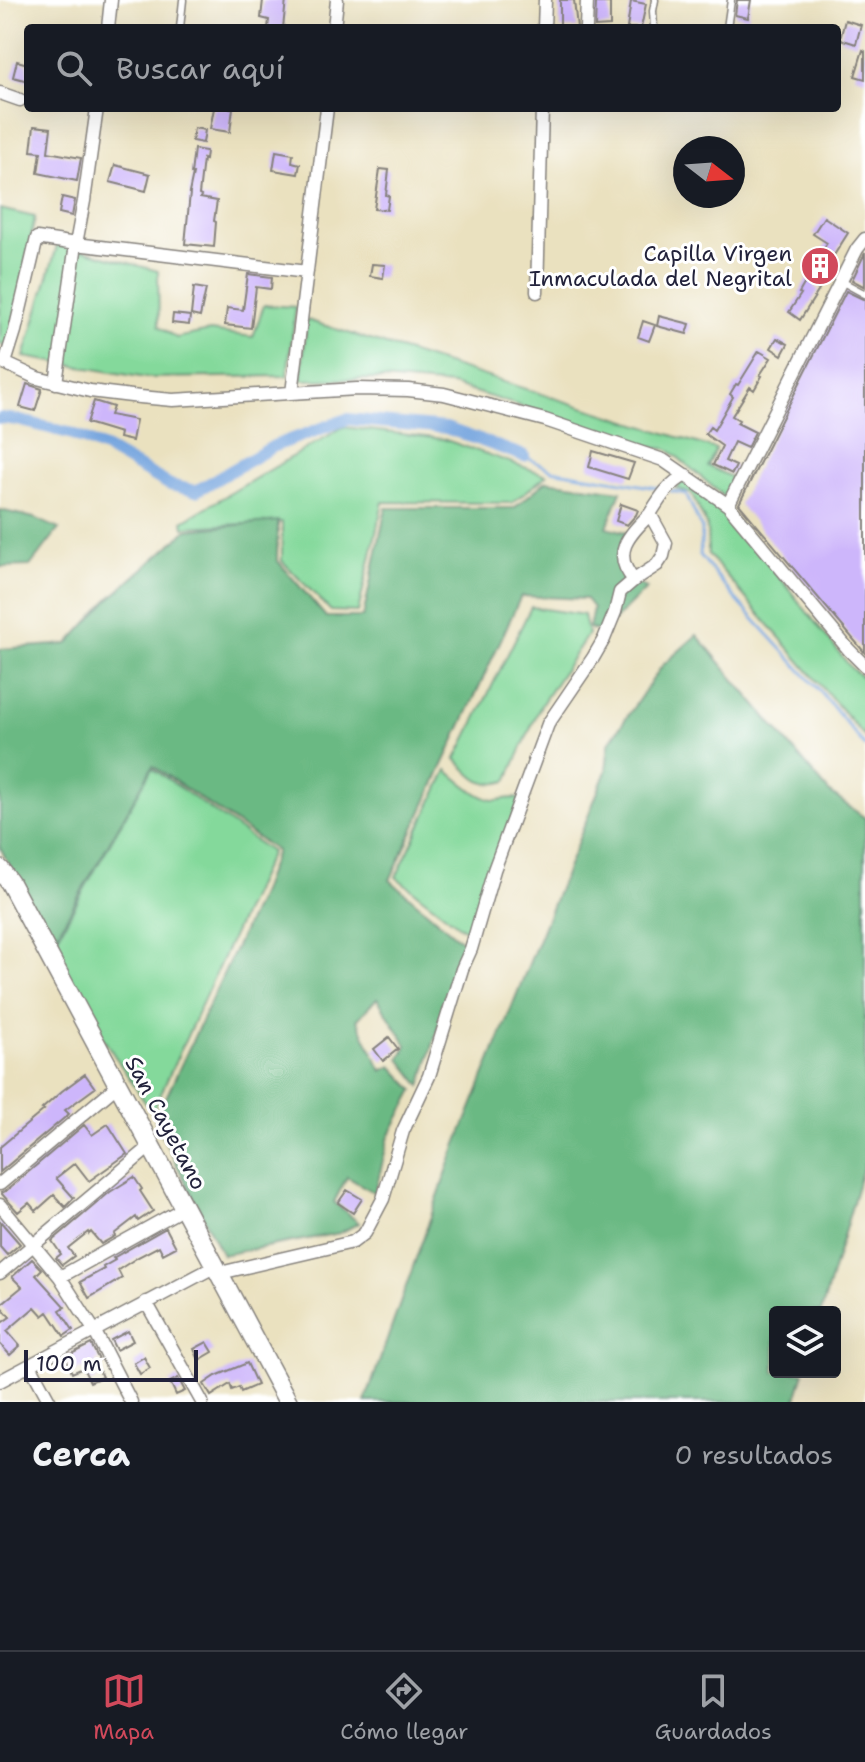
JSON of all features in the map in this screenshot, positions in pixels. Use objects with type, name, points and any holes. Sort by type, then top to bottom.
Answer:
[{"type":"main road","name":"San Cayetano","points":[[0,869],[288,1402]]},
{"type":"street","points":[[108,24],[111,0]]},
{"type":"street","points":[[334,24],[337,0]]},
{"type":"street","points":[[544,24],[545,0]]},
{"type":"street","points":[[586,24],[587,0]]},
{"type":"street","points":[[0,93],[20,100]]},
{"type":"street","points":[[56,383],[96,112]]},
{"type":"street","points":[[292,393],[327,112]]},
{"type":"street","points":[[537,292],[542,112]]},
{"type":"street","points":[[307,272],[37,238],[15,331],[2,362],[37,378],[90,391],[173,400],[357,389],[444,394],[545,420],[663,460],[728,505],[865,666]]},
{"type":"street","points":[[728,505],[857,249],[865,239]]},
{"type":"street","points":[[634,580],[626,571],[624,550],[627,540],[675,480],[686,475]]},
{"type":"street","points":[[0,1381],[146,1302],[218,1269],[353,1242],[365,1233],[383,1199],[403,1131],[429,1076],[494,870],[548,724],[598,649],[615,612],[620,592],[657,565],[663,556],[666,543],[650,514]]},
{"type":"street","points":[[0,1184],[118,1085]]},
{"type":"street","points":[[0,1273],[151,1146]]},
{"type":"street","points":[[0,1205],[60,1277],[94,1330],[131,1402]]},
{"type":"street","points":[[60,1277],[184,1208]]},
{"type":"street","points":[[146,1302],[202,1402]]},
{"type":"street","points":[[30,1365],[50,1402]]},
{"type":"lane","points":[[180,24],[183,0]]},
{"type":"lane","points":[[654,24],[655,0]]},
{"type":"lane","points":[[728,24],[731,0]]},
{"type":"lane","points":[[841,281],[865,294]]},
{"type":"green space","points":[[0,209],[35,217],[8,349],[0,343]]},
{"type":"green space","points":[[58,243],[158,271],[159,326],[176,338],[210,331],[253,337],[264,305],[296,307],[287,376],[146,378],[24,357]]},
{"type":"green space","points":[[307,320],[716,449],[708,466],[735,479],[727,499],[668,449],[656,448],[452,385],[382,379],[301,380]]},
{"type":"green space","points":[[343,427],[443,439],[547,475],[512,503],[383,502],[358,612],[331,611],[282,561],[282,522],[184,527],[183,521]]},
{"type":"green space","points":[[688,478],[726,509],[852,669],[865,679],[865,737],[708,554],[707,526],[692,494],[676,488]]},
{"type":"green space","points":[[546,481],[621,491],[607,527],[626,532],[624,579],[647,588],[602,632],[589,628],[593,608],[586,599],[521,596],[390,880],[463,942],[421,1086],[400,1059],[407,1045],[377,998],[357,1020],[382,1071],[392,1066],[414,1090],[389,1136],[375,1193],[347,1177],[334,1202],[359,1223],[340,1233],[222,1255],[155,1121],[260,895],[276,851],[153,766],[50,947],[0,847],[0,649],[68,644],[107,601],[187,530],[278,521],[277,560],[326,617],[363,617],[386,508],[514,508]]},
{"type":"green space","points":[[0,510],[34,518],[59,529],[30,566],[0,567]]},
{"type":"green space","points":[[531,607],[584,615],[588,634],[541,705],[507,781],[484,783],[456,759]]},
{"type":"green space","points":[[697,635],[829,792],[865,818],[865,1161],[823,1306],[769,1306],[769,1378],[802,1378],[795,1402],[365,1402],[453,1154],[606,771],[609,743],[662,666]]},
{"type":"green space","points":[[152,768],[271,852],[152,1113],[48,954]]},
{"type":"green space","points":[[447,770],[487,799],[520,799],[470,934],[396,877]]},
{"type":"building","points":[[263,0],[286,0],[283,24],[268,24],[269,20],[261,18]]},
{"type":"building","points":[[560,0],[574,0],[577,24],[560,24]]},
{"type":"building","points":[[737,0],[751,0],[748,18],[735,15]]},
{"type":"building","points":[[631,1],[646,4],[642,24],[628,24]]},
{"type":"building","points":[[596,3],[610,3],[610,24],[595,24]]},
{"type":"building","points":[[845,20],[861,25],[856,44],[841,39]]},
{"type":"building","points":[[865,51],[865,79],[855,76]]},
{"type":"building","points":[[17,61],[24,63],[24,80],[13,77]]},
{"type":"building","points":[[213,112],[232,112],[230,132],[210,129]]},
{"type":"building","points":[[34,126],[51,128],[48,152],[81,158],[77,181],[38,173],[41,152],[31,151]]},
{"type":"building","points":[[194,128],[205,130],[203,143],[192,141]]},
{"type":"building","points":[[194,149],[206,151],[200,198],[217,201],[214,247],[185,244]]},
{"type":"building","points":[[276,151],[293,154],[292,162],[300,164],[298,174],[273,170]]},
{"type":"building","points":[[115,165],[150,174],[146,191],[110,182]]},
{"type":"building","points":[[380,169],[389,170],[387,210],[374,209]]},
{"type":"building","points":[[62,197],[75,200],[72,216],[59,213]]},
{"type":"building","points":[[824,217],[848,233],[814,287],[819,290],[800,320],[789,312],[827,243],[813,234]]},
{"type":"building","points":[[865,253],[865,287],[852,280]]},
{"type":"building","points":[[372,264],[385,265],[383,278],[370,276]]},
{"type":"building","points":[[248,274],[272,277],[271,289],[256,287],[251,328],[225,325],[227,308],[243,310]]},
{"type":"building","points":[[194,287],[206,289],[200,317],[191,315]]},
{"type":"building","points":[[846,291],[865,300],[865,653],[739,504]]},
{"type":"building","points":[[173,314],[190,316],[189,325],[172,323]]},
{"type":"building","points":[[659,316],[690,324],[687,334],[657,326]]},
{"type":"building","points":[[643,321],[655,325],[649,341],[638,337]]},
{"type":"building","points":[[777,338],[788,344],[782,355],[771,348]]},
{"type":"building","points":[[759,351],[771,358],[754,390],[750,387],[732,416],[739,420],[737,423],[755,432],[747,448],[734,442],[725,461],[736,466],[732,474],[713,465],[722,446],[705,434],[710,427],[714,430],[733,397],[730,394]]},
{"type":"building","points":[[27,384],[42,389],[35,411],[20,407]]},
{"type":"building","points":[[94,401],[113,407],[110,415],[136,420],[132,441],[119,438],[120,433],[87,423]]},
{"type":"building","points":[[593,451],[634,463],[628,479],[589,467]]},
{"type":"building","points":[[621,504],[638,510],[627,525],[616,521]]},
{"type":"building","points":[[389,1037],[398,1049],[383,1061],[374,1049]]},
{"type":"building","points":[[85,1074],[95,1088],[65,1110],[69,1114],[0,1172],[0,1147]]},
{"type":"building","points":[[108,1124],[127,1154],[89,1181],[75,1163],[56,1178],[74,1198],[65,1207],[54,1195],[36,1211],[29,1203],[18,1212],[1,1193],[84,1125],[92,1135]]},
{"type":"building","points":[[134,1177],[153,1211],[138,1221],[136,1217],[101,1244],[88,1232],[68,1248],[74,1256],[62,1265],[56,1258],[61,1254],[52,1241],[110,1192]]},
{"type":"building","points":[[347,1190],[362,1199],[353,1213],[338,1203]]},
{"type":"building","points":[[0,1221],[20,1244],[7,1255],[0,1247]]},
{"type":"building","points":[[166,1228],[176,1247],[163,1254],[159,1246],[138,1257],[118,1270],[122,1278],[89,1298],[80,1282],[104,1269],[115,1260],[113,1258]]},
{"type":"building","points":[[32,1259],[42,1269],[36,1275],[65,1307],[60,1310],[73,1330],[64,1336],[48,1312],[43,1316],[35,1307],[7,1331],[20,1346],[10,1355],[0,1344],[0,1324],[10,1317],[0,1305],[22,1287],[12,1277]]},
{"type":"building","points":[[128,1331],[133,1341],[116,1350],[111,1340]]},
{"type":"building","points":[[207,1342],[213,1352],[199,1360],[194,1349]]},
{"type":"building","points":[[91,1344],[99,1360],[95,1362],[102,1377],[90,1382],[83,1368],[72,1373],[65,1357]]},
{"type":"building","points":[[144,1357],[150,1368],[140,1374],[134,1363]]},
{"type":"building","points":[[247,1363],[257,1385],[241,1392],[239,1387],[232,1390],[230,1384],[211,1396],[204,1384]]},
{"type":"building","points":[[178,1378],[185,1391],[176,1395],[170,1382]]},
{"type":"waterway","points":[[0,418],[73,434],[107,449],[170,485],[196,491],[274,446],[347,419],[446,428],[524,456]]},
{"type":"waterway","points":[[524,456],[552,470],[663,489]]},
{"type":"waterway","points":[[671,491],[686,494],[702,529],[700,555],[865,746]]},
{"type":"place","name":"Capilla Virgen Inmaculada del Negrital","points":[[820,266]]}]
